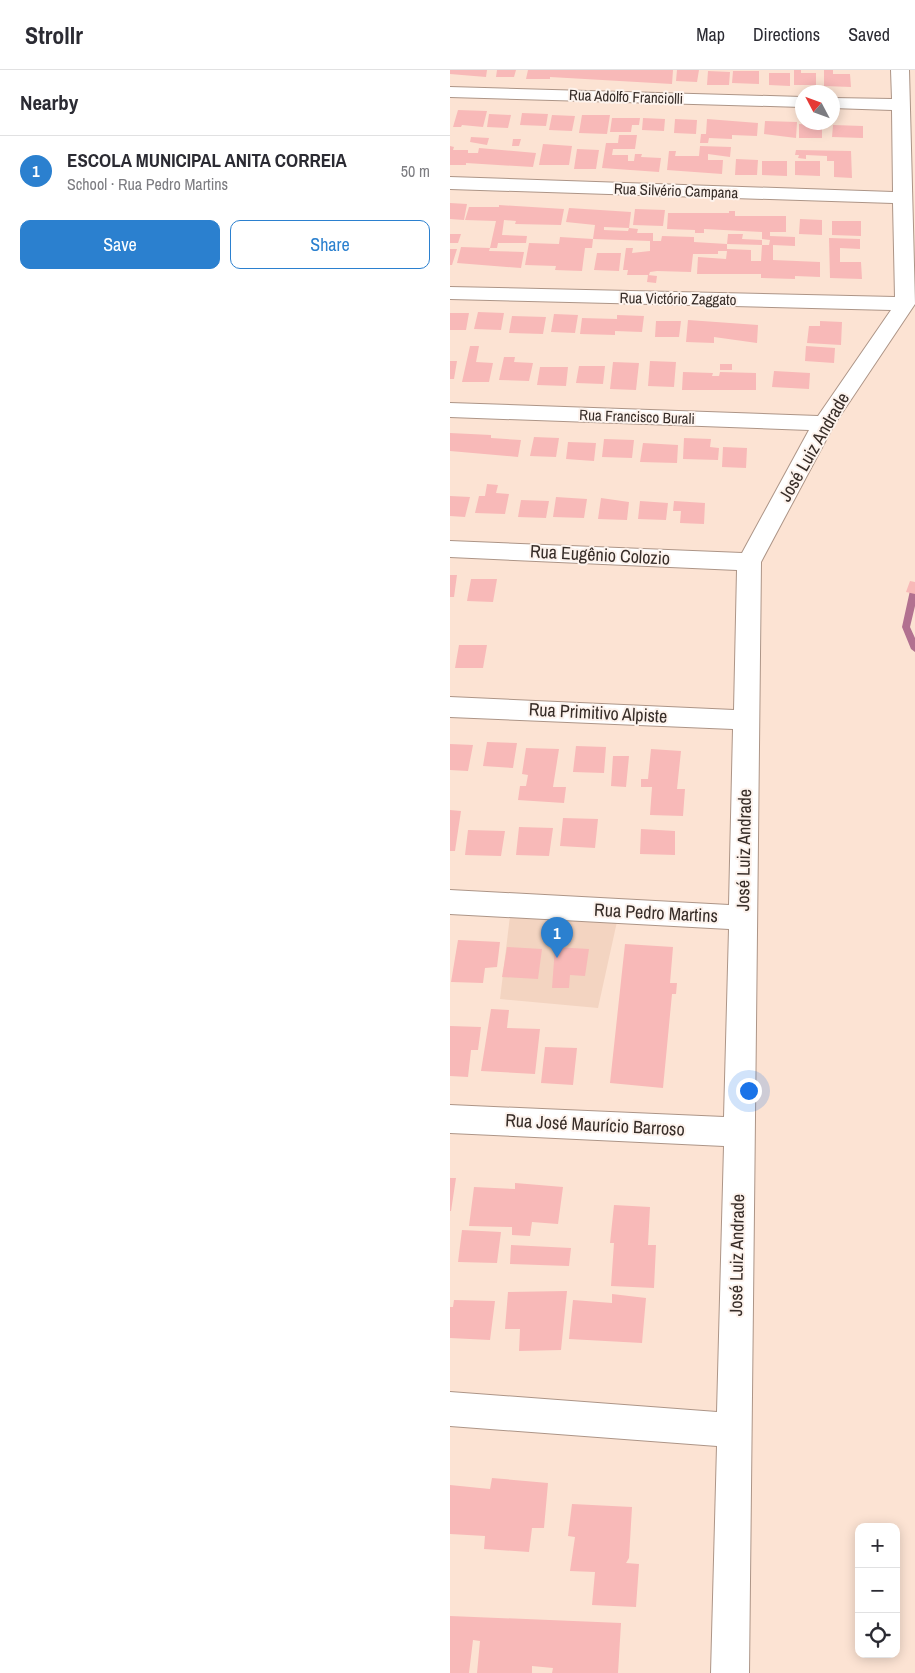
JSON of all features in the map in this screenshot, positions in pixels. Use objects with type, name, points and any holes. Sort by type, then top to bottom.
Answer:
[{"type":"street","points":[[900,70],[905,304]]},
{"type":"street","name":"Rua Adolfo Franciolli","points":[[450,92],[795,102]]},
{"type":"street","points":[[840,103],[900,105]]},
{"type":"street","name":"Rua Silvério Campana","points":[[450,184],[902,198]]},
{"type":"street","name":"Rua Victório Zaggato","points":[[450,293],[905,304]]},
{"type":"street","name":"José Luiz Andrade","points":[[730,1673],[749,562],[824,423],[905,304]]},
{"type":"street","name":"Rua Francisco Burali","points":[[450,410],[824,423]]},
{"type":"street","name":"Rua Eugênio Colozio","points":[[450,549],[749,562]]},
{"type":"street","name":"Rua Primitivo Alpiste","points":[[450,707],[746,720]]},
{"type":"street","name":"Rua Pedro Martins","points":[[450,902],[743,918]]},
{"type":"street","name":"Rua José Maurício Barroso","points":[[450,1118],[739,1132]]},
{"type":"street","points":[[450,1409],[734,1430]]},
{"type":"shaded area","points":[[510,916],[618,917],[598,1008],[500,999]]},
{"type":"building","points":[[450,70],[487,70],[486,77],[450,74]]},
{"type":"building","points":[[497,70],[516,70],[514,77],[496,77]]},
{"type":"building","points":[[528,70],[673,70],[672,84],[550,77],[550,79],[526,79]]},
{"type":"building","points":[[677,70],[699,70],[697,82],[676,81]]},
{"type":"building","points":[[794,70],[801,70],[801,73],[816,73],[816,85],[794,85]]},
{"type":"building","points":[[824,70],[833,70],[833,74],[850,74],[851,87],[824,85]]},
{"type":"building","points":[[708,71],[730,72],[729,85],[707,85]]},
{"type":"building","points":[[733,71],[759,71],[759,84],[732,83]]},
{"type":"building","points":[[769,73],[790,73],[790,86],[769,85]]},
{"type":"building","points":[[458,110],[487,111],[483,127],[462,125],[461,127],[453,127]]},
{"type":"building","points":[[522,113],[548,114],[546,126],[520,125]]},
{"type":"building","points":[[489,114],[511,115],[508,128],[487,127]]},
{"type":"building","points":[[552,115],[575,116],[572,131],[549,130]]},
{"type":"building","points":[[582,115],[610,115],[607,134],[579,133]]},
{"type":"building","points":[[612,118],[640,118],[639,125],[632,125],[631,132],[610,132]]},
{"type":"building","points":[[643,118],[665,119],[664,131],[642,130]]},
{"type":"building","points":[[675,119],[697,120],[696,134],[674,133]]},
{"type":"building","points":[[707,119],[758,123],[757,136],[732,135],[732,139],[709,138],[708,143],[700,143],[701,134],[706,134]]},
{"type":"building","points":[[765,121],[795,122],[796,138],[764,134]]},
{"type":"building","points":[[840,125],[863,126],[863,138],[832,137],[833,130],[840,130]]},
{"type":"building","points":[[799,130],[822,130],[822,138],[799,138]]},
{"type":"building","points":[[619,135],[637,135],[635,149],[613,149],[612,155],[628,155],[628,161],[634,161],[635,154],[642,154],[641,157],[661,158],[659,172],[602,168],[606,143],[618,143]]},
{"type":"building","points":[[471,137],[489,138],[487,145],[470,142]]},
{"type":"building","points":[[513,139],[521,139],[519,146],[512,146]]},
{"type":"building","points":[[543,144],[572,146],[569,165],[539,165]]},
{"type":"building","points":[[450,146],[454,147],[453,150],[468,150],[468,153],[478,153],[479,148],[536,153],[533,167],[466,163],[466,165],[450,165]]},
{"type":"building","points":[[700,146],[731,147],[730,157],[708,154],[708,160],[723,160],[722,174],[667,170],[669,151],[676,151],[675,156],[699,156]]},
{"type":"building","points":[[577,149],[599,150],[596,169],[574,169]]},
{"type":"building","points":[[796,150],[851,151],[852,178],[834,177],[834,161],[827,161],[827,156],[806,155],[806,159],[798,158],[799,155],[795,155]]},
{"type":"building","points":[[736,159],[758,160],[757,175],[735,175]]},
{"type":"building","points":[[762,161],[787,161],[787,176],[762,175]]},
{"type":"building","points":[[795,161],[820,161],[820,176],[795,175]]},
{"type":"building","points":[[450,203],[467,204],[464,220],[450,219]]},
{"type":"building","points":[[499,205],[564,209],[561,225],[515,224],[516,221],[504,220],[502,235],[527,236],[526,243],[498,243],[497,248],[490,248],[496,221],[465,220],[469,207],[499,207]]},
{"type":"building","points":[[569,208],[631,212],[629,228],[638,229],[637,233],[653,233],[653,241],[661,241],[662,236],[694,237],[694,242],[727,244],[727,249],[751,250],[751,261],[761,261],[762,245],[769,245],[770,240],[762,239],[762,232],[704,229],[704,233],[695,233],[695,230],[667,229],[668,213],[729,213],[729,211],[735,211],[735,216],[786,216],[786,232],[770,232],[770,236],[795,237],[795,246],[773,245],[773,260],[820,262],[820,277],[795,276],[795,279],[761,278],[761,274],[697,274],[698,257],[726,259],[727,251],[718,251],[718,254],[693,254],[691,272],[657,271],[650,272],[649,275],[627,275],[628,270],[623,270],[626,248],[633,248],[632,253],[650,251],[650,241],[593,239],[595,225],[566,222]],"holes":[[[604,227],[629,228],[628,231],[604,230]]]},
{"type":"building","points":[[635,209],[665,210],[663,226],[633,225]]},
{"type":"building","points":[[800,219],[822,220],[822,235],[799,234]]},
{"type":"building","points":[[832,221],[861,221],[861,236],[832,235]]},
{"type":"building","points":[[450,234],[461,234],[458,243],[450,243]]},
{"type":"building","points":[[728,234],[743,234],[742,239],[762,240],[762,245],[727,244]]},
{"type":"building","points":[[560,237],[593,239],[592,248],[585,248],[582,271],[555,270],[556,266],[525,265],[529,243],[559,244]]},
{"type":"building","points":[[829,238],[860,239],[860,249],[840,248],[840,262],[861,262],[862,279],[830,278]]},
{"type":"building","points":[[461,247],[490,248],[489,251],[524,252],[521,268],[457,263]]},
{"type":"building","points":[[450,249],[457,249],[452,265],[450,265]]},
{"type":"building","points":[[597,253],[621,253],[619,271],[594,270]]},
{"type":"building","points":[[648,275],[657,276],[656,283],[647,282]]},
{"type":"building","points":[[478,312],[504,313],[501,330],[474,329]]},
{"type":"building","points":[[450,313],[469,313],[466,330],[450,330]]},
{"type":"building","points":[[554,314],[578,315],[575,333],[551,332]]},
{"type":"building","points":[[617,315],[644,316],[642,332],[615,331],[615,335],[580,334],[582,318],[617,319]]},
{"type":"building","points":[[512,316],[546,317],[543,334],[509,333]]},
{"type":"building","points":[[688,320],[758,325],[757,343],[714,337],[714,343],[686,342]]},
{"type":"building","points":[[656,321],[681,321],[679,337],[655,337]]},
{"type":"building","points":[[820,321],[842,322],[841,345],[807,343],[809,326],[820,326]]},
{"type":"building","points":[[470,346],[479,346],[476,362],[493,363],[489,382],[462,382]]},
{"type":"building","points":[[806,346],[835,348],[834,363],[805,361]]},
{"type":"building","points":[[504,357],[515,357],[514,362],[533,363],[529,381],[499,380]]},
{"type":"building","points":[[450,361],[457,361],[454,379],[450,379]]},
{"type":"building","points":[[650,361],[676,362],[674,387],[648,386]]},
{"type":"building","points":[[613,362],[639,363],[636,390],[610,389]]},
{"type":"building","points":[[720,364],[732,364],[732,370],[720,370]]},
{"type":"building","points":[[579,366],[605,366],[603,384],[576,383]]},
{"type":"building","points":[[540,367],[568,367],[566,386],[537,385]]},
{"type":"building","points":[[774,371],[810,373],[809,389],[772,387]]},
{"type":"building","points":[[683,372],[713,373],[712,376],[719,376],[720,372],[756,373],[756,390],[682,390]]},
{"type":"building","points":[[450,433],[491,435],[491,438],[521,440],[518,457],[450,451]]},
{"type":"building","points":[[534,437],[559,438],[556,457],[530,456]]},
{"type":"building","points":[[684,438],[711,439],[710,447],[719,448],[718,460],[683,459]]},
{"type":"building","points":[[604,439],[634,440],[632,458],[602,457]]},
{"type":"building","points":[[568,442],[596,443],[594,461],[566,459]]},
{"type":"building","points":[[643,443],[678,445],[677,463],[640,462]]},
{"type":"building","points":[[723,447],[747,448],[746,468],[722,467]]},
{"type":"building","points":[[487,484],[498,485],[496,493],[509,494],[505,514],[475,513],[479,496],[485,496]]},
{"type":"building","points":[[450,496],[470,497],[465,517],[450,516]]},
{"type":"building","points":[[556,497],[587,499],[584,518],[553,517]]},
{"type":"building","points":[[601,498],[629,502],[627,520],[598,519]]},
{"type":"building","points":[[521,500],[549,501],[546,518],[518,517]]},
{"type":"building","points":[[640,501],[668,503],[666,520],[638,519]]},
{"type":"building","points":[[674,501],[705,503],[704,524],[680,523],[681,511],[673,511]]},
{"type":"building","points":[[450,575],[457,575],[454,597],[450,597]]},
{"type":"building","points":[[471,579],[497,579],[493,602],[467,601]]},
{"type":"building","points":[[910,581],[915,582],[915,594],[906,592]]},
{"type":"building","points":[[459,645],[487,645],[483,668],[455,668]]},
{"type":"building","points":[[487,742],[517,743],[513,768],[483,766]]},
{"type":"building","points":[[450,744],[473,745],[468,771],[450,770]]},
{"type":"building","points":[[576,746],[606,747],[604,773],[573,772]]},
{"type":"building","points":[[526,748],[559,749],[553,787],[566,787],[564,803],[518,800],[520,786],[526,786],[528,775],[522,774]]},
{"type":"building","points":[[651,749],[681,751],[677,789],[685,789],[683,816],[650,815],[652,787],[641,787],[641,779],[648,779]]},
{"type":"building","points":[[613,756],[629,756],[626,787],[611,786]]},
{"type":"building","points":[[450,810],[461,811],[455,851],[450,851]]},
{"type":"building","points":[[563,818],[598,819],[595,848],[560,846]]},
{"type":"building","points":[[519,827],[553,828],[549,856],[516,855]]},
{"type":"building","points":[[641,829],[675,831],[675,855],[640,854]]},
{"type":"building","points":[[468,830],[505,831],[501,856],[465,855]]},
{"type":"building","points":[[458,940],[500,942],[497,967],[485,968],[483,983],[451,982]]},
{"type":"building","points":[[625,944],[673,947],[670,983],[677,983],[676,994],[672,994],[663,1088],[610,1083]]},
{"type":"building","points":[[507,947],[542,949],[538,979],[502,977]]},
{"type":"building","points":[[555,947],[589,949],[585,976],[570,975],[569,988],[552,988]]},
{"type":"building","points":[[491,1009],[509,1010],[507,1028],[540,1029],[535,1074],[481,1071]]},
{"type":"building","points":[[450,1026],[481,1027],[478,1050],[471,1050],[468,1077],[450,1076]]},
{"type":"building","points":[[545,1047],[577,1048],[573,1085],[541,1083]]},
{"type":"building","points":[[450,1178],[456,1178],[451,1211],[450,1211]]},
{"type":"building","points":[[515,1183],[563,1187],[558,1224],[532,1222],[530,1236],[512,1235],[512,1227],[469,1226],[474,1187],[515,1189]]},
{"type":"building","points":[[614,1205],[650,1207],[648,1245],[656,1245],[654,1288],[611,1286],[614,1243],[610,1243]]},
{"type":"building","points":[[462,1230],[501,1232],[497,1263],[458,1262]]},
{"type":"building","points":[[511,1245],[571,1248],[569,1266],[510,1264]]},
{"type":"building","points":[[567,1291],[561,1350],[519,1351],[520,1329],[505,1329],[508,1292]]},
{"type":"building","points":[[612,1294],[646,1298],[642,1343],[569,1339],[573,1300],[612,1303]]},
{"type":"building","points":[[454,1300],[495,1301],[490,1340],[450,1338],[450,1307],[453,1307]]},
{"type":"building","points":[[492,1478],[548,1483],[544,1528],[532,1528],[529,1552],[484,1549],[485,1536],[450,1534],[450,1485],[490,1489]]},
{"type":"building","points":[[572,1504],[632,1507],[629,1558],[626,1563],[639,1564],[636,1607],[592,1605],[595,1572],[570,1571],[575,1537],[568,1536]]},
{"type":"building","points":[[450,1616],[621,1623],[618,1673],[552,1673],[553,1668],[532,1666],[532,1673],[477,1673],[480,1641],[473,1640],[469,1673],[450,1673]]},
{"type":"waterway","points":[[915,586],[906,627],[915,649]]},
{"type":"place","name":"ESCOLA MUNICIPAL ANITA CORREIA","points":[[557,958]]}]
